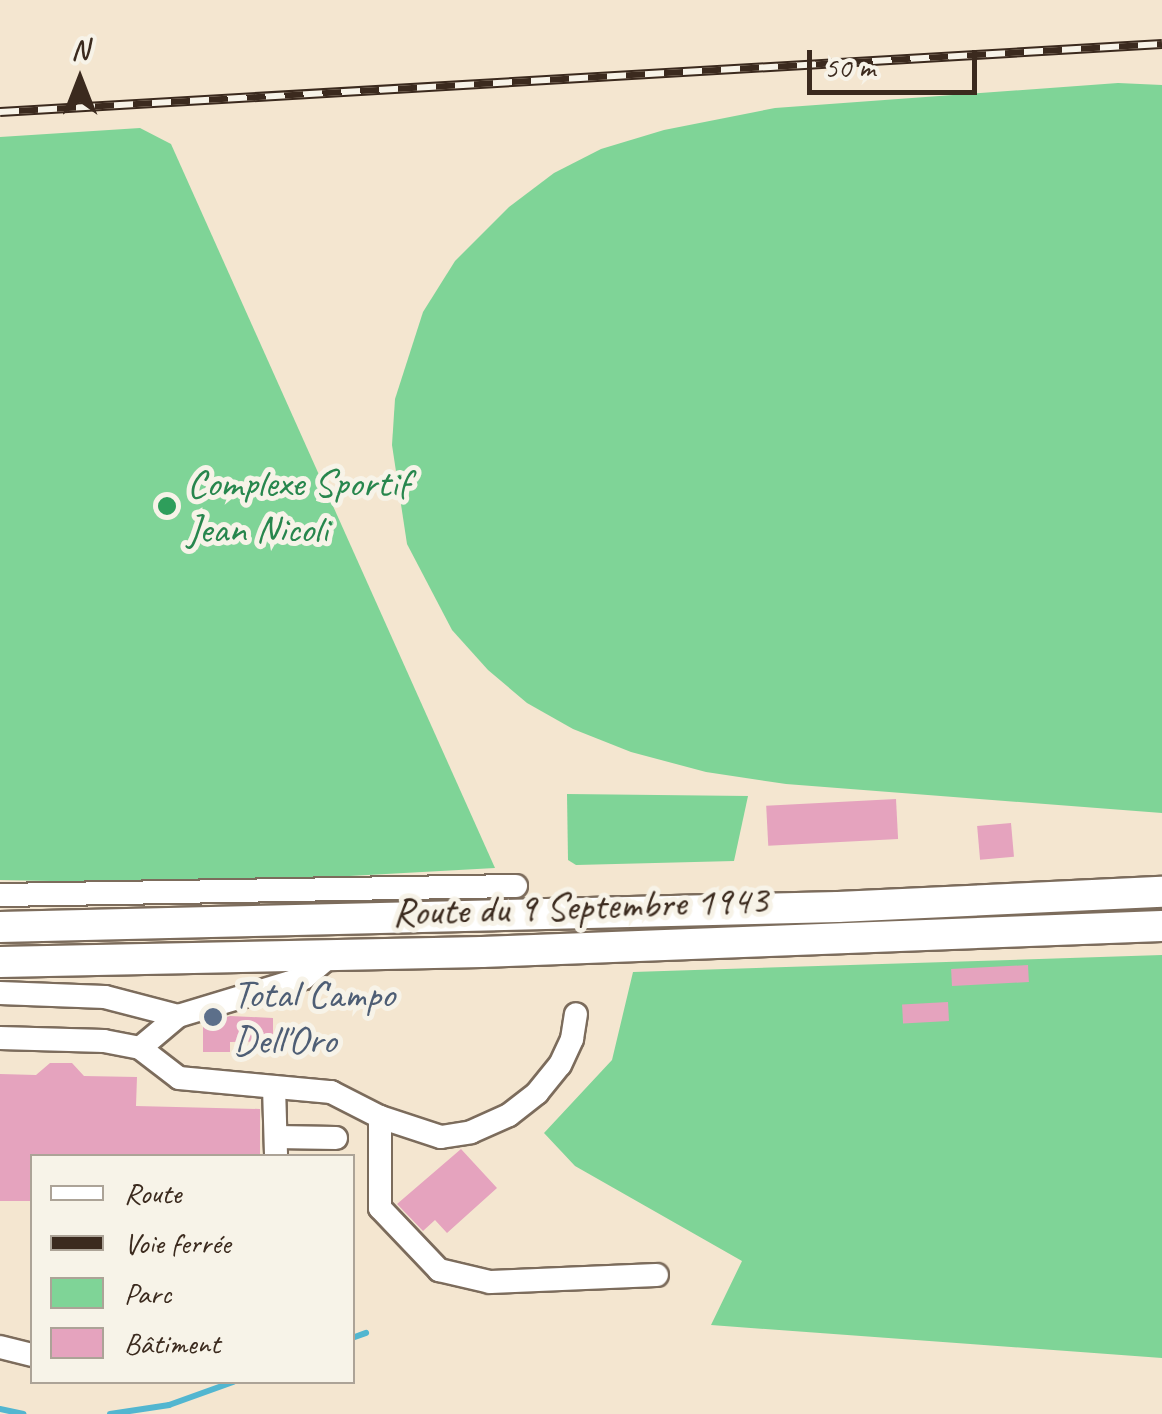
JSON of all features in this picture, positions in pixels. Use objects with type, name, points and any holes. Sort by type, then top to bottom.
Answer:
[{"type":"main road","name":"Route du 9 Septembre 1943","points":[[0,927],[838,907],[1162,892]]},
{"type":"main road","name":"Route du 9 Septembre 1943","points":[[0,962],[482,952],[1162,926]]},
{"type":"street","points":[[0,894],[516,886]]},
{"type":"street","points":[[140,1048],[178,1016],[304,978],[334,953]]},
{"type":"street","points":[[0,993],[106,997],[178,1016]]},
{"type":"street","points":[[0,1038],[104,1041],[140,1048],[178,1078],[331,1092],[380,1117],[441,1137],[471,1132],[509,1116],[560,1065],[572,1039],[576,1014]]},
{"type":"street","points":[[274,1087],[276,1147],[336,1138]]},
{"type":"street","points":[[380,1117],[380,1208],[439,1270],[490,1282],[657,1275]]},
{"type":"street","points":[[0,1347],[30,1355]]},
{"type":"green space","points":[[1118,83],[1162,85],[1162,813],[786,784],[706,772],[631,752],[573,729],[527,703],[488,670],[452,630],[407,544],[392,445],[395,399],[423,312],[455,261],[509,207],[554,173],[601,149],[664,130],[775,108]]},
{"type":"green space","name":"Complexe Sportif Jean Nicoli","points":[[140,128],[171,144],[495,868],[202,884],[0,880],[0,137]]},
{"type":"green space","points":[[567,794],[748,796],[734,861],[576,865],[568,860]]},
{"type":"green space","points":[[1162,955],[1162,1358],[711,1325],[742,1261],[575,1166],[544,1133],[612,1060],[633,972]]},
{"type":"building","points":[[896,799],[898,839],[768,846],[766,806]]},
{"type":"building","points":[[1011,823],[1014,857],[980,860],[977,826]]},
{"type":"building","points":[[1028,965],[1029,982],[952,986],[951,969]]},
{"type":"building","points":[[948,1002],[949,1021],[903,1023],[902,1004]]},
{"type":"building","points":[[230,1016],[273,1018],[273,1041],[230,1042],[230,1052],[203,1052],[203,1024]]},
{"type":"building","points":[[50,1063],[72,1063],[84,1076],[137,1077],[136,1106],[260,1109],[260,1154],[30,1154],[30,1201],[0,1201],[0,1074],[36,1075]]},
{"type":"building","points":[[461,1149],[497,1188],[447,1233],[435,1220],[423,1231],[397,1204]]},
{"type":"waterway","points":[[355,1337],[366,1333]]},
{"type":"waterway","points":[[110,1414],[169,1405],[227,1384]]},
{"type":"waterway","points":[[0,1409],[23,1414]]},
{"type":"railway","points":[[0,112],[1162,44]]},
{"type":"place","name":"Complexe Sportif Jean Nicoli","points":[[167,506]]},
{"type":"place","name":"Total Campo Dell'Oro","points":[[213,1017]]}]
